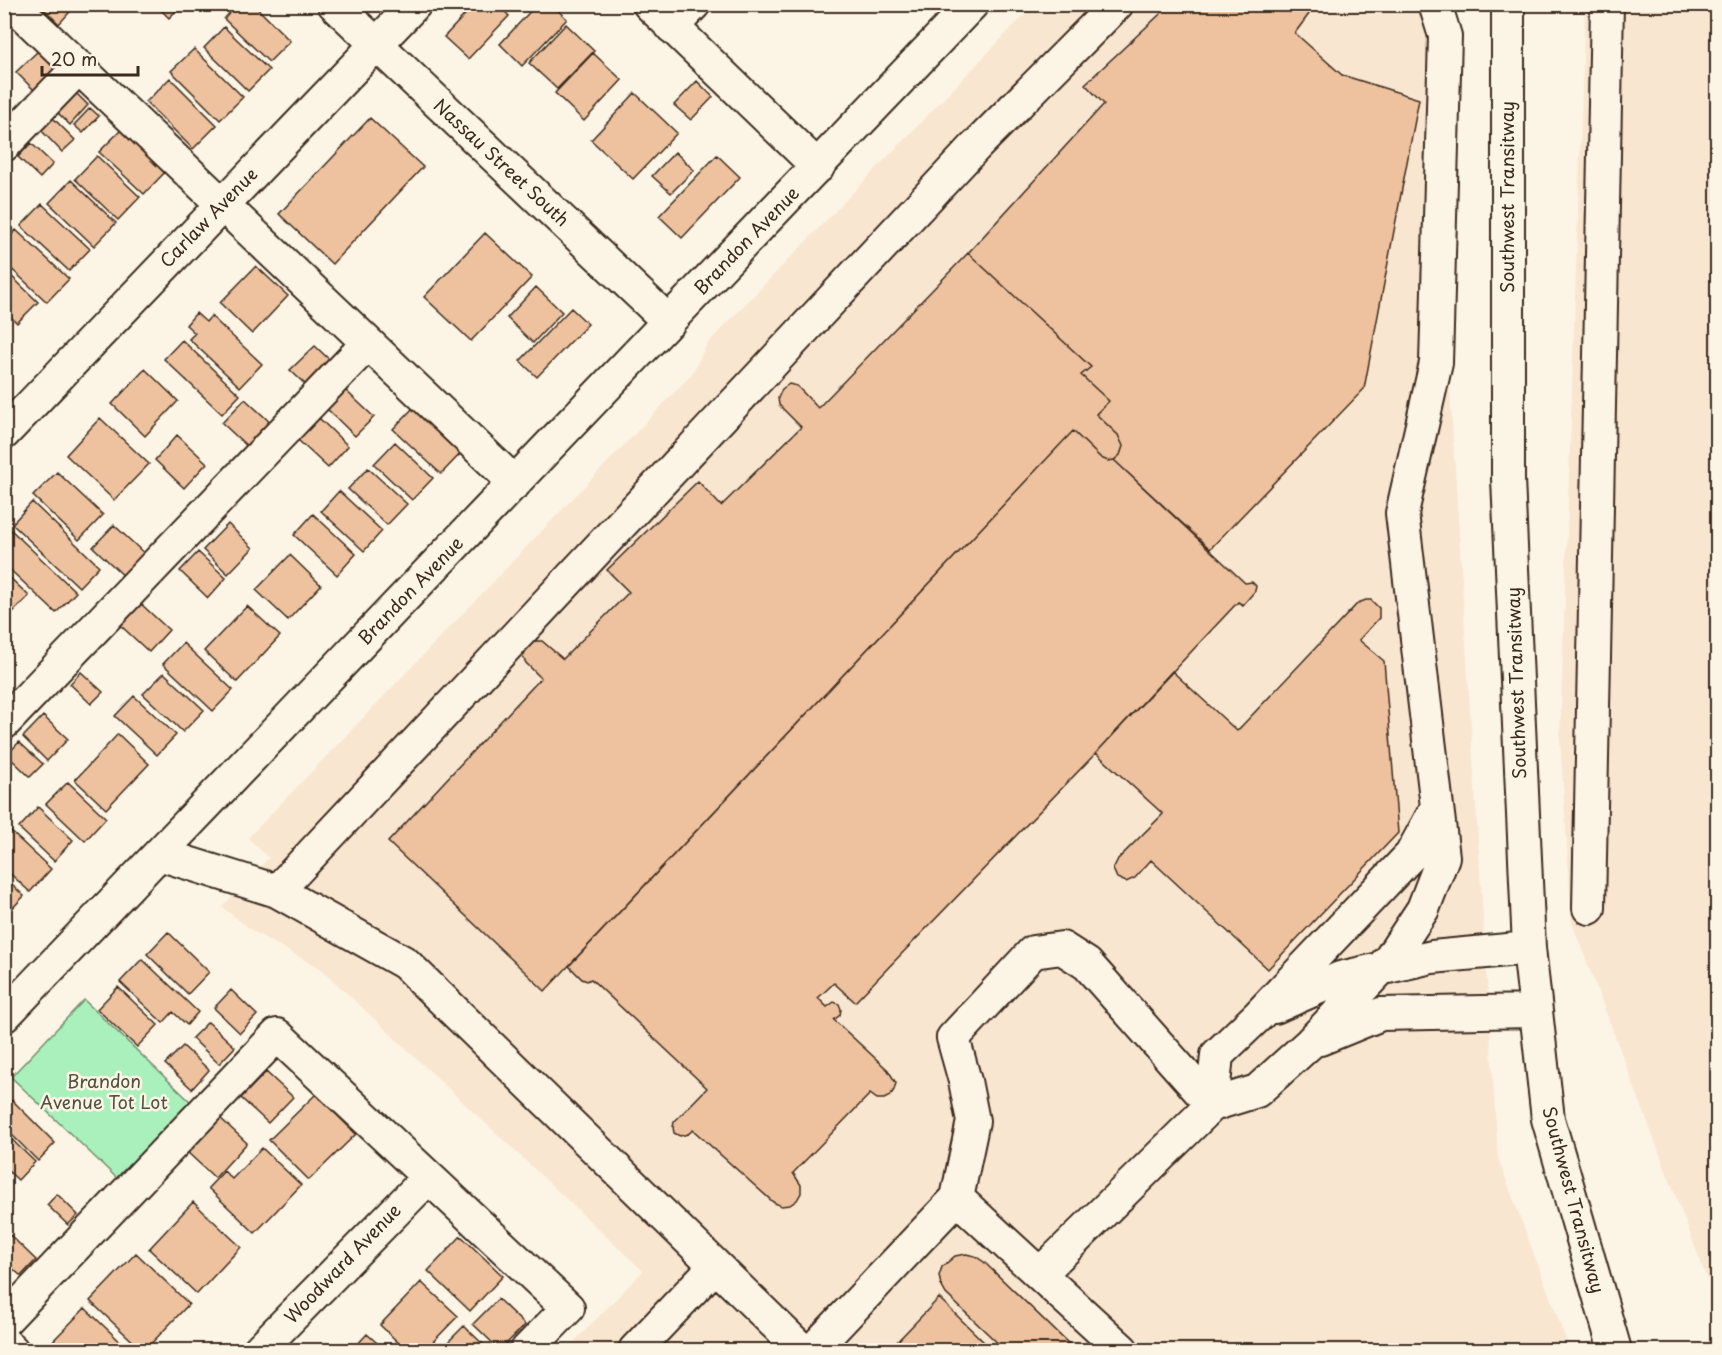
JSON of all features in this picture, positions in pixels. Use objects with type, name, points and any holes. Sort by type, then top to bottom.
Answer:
[{"type":"street","points":[[12,4],[515,483]]},
{"type":"street","name":"Nassau Street South","points":[[334,4],[669,322]]},
{"type":"street","name":"Carlaw Avenue","points":[[4,433],[415,4]]},
{"type":"street","points":[[649,4],[818,167]]},
{"type":"street","points":[[672,27],[694,4]]},
{"type":"street","name":"Brandon Avenue","points":[[4,1016],[972,4]]},
{"type":"street","points":[[277,891],[958,164],[1117,4]]},
{"type":"street","points":[[1040,1274],[1212,1105],[1257,1091],[1310,1042],[1390,960],[1423,909],[1443,857],[1402,513],[1436,363],[1445,36],[1436,4]]},
{"type":"street","name":"Southwest Transitway","points":[[1508,4],[1508,479],[1529,948],[1548,1119],[1615,1350]]},
{"type":"street","points":[[1589,908],[1607,4]]},
{"type":"street","points":[[4,144],[79,67]]},
{"type":"street","points":[[4,723],[368,343]]},
{"type":"street","points":[[1212,1105],[1217,1055],[1259,1015],[1411,855],[1436,809]]},
{"type":"street","points":[[159,854],[277,891],[405,963],[802,1350]]},
{"type":"street","points":[[813,1350],[957,1198],[973,1121],[953,1038],[1033,952],[1062,948],[1088,964],[1212,1105]]},
{"type":"street","points":[[1259,1015],[1340,978],[1432,957],[1529,948]]},
{"type":"street","points":[[1310,1042],[1381,1014],[1535,1011]]},
{"type":"street","points":[[4,1321],[277,1035],[568,1308],[527,1350]]},
{"type":"street","name":"Woodward Avenue","points":[[259,1350],[428,1178]]},
{"type":"street","points":[[957,1198],[1122,1350]]},
{"type":"street","points":[[635,1350],[715,1266]]},
{"type":"street","points":[[4,1343],[12,1350]]},
{"type":"shaded area","points":[[1034,5],[1426,5],[1498,1158],[1570,1350],[566,1350],[643,1271],[321,969],[254,932],[222,907],[269,858],[248,838],[692,374],[707,344]]},
{"type":"shaded area","points":[[1585,5],[1717,5],[1717,1305],[1572,923],[1560,739]]},
{"type":"green space","name":"Brandon Avenue Tot Lot","points":[[84,1000],[196,1107],[123,1184],[11,1077]]},
{"type":"building","points":[[39,4],[77,4],[59,24]]},
{"type":"building","points":[[155,4],[183,4],[169,18]]},
{"type":"building","points":[[238,4],[253,4],[290,41],[269,62],[224,19]]},
{"type":"building","points":[[475,4],[498,4],[509,16],[468,59],[444,37]]},
{"type":"building","points":[[537,4],[551,4],[567,19],[522,66],[500,44]]},
{"type":"building","points":[[1171,4],[1299,4],[1309,14],[1295,33],[1342,75],[1419,99],[1364,389],[1210,549],[1114,460],[1120,455],[1123,446],[1118,435],[1096,414],[1109,401],[1081,375],[1091,367],[968,253],[1104,104],[1085,84]]},
{"type":"building","points":[[566,24],[594,51],[557,89],[529,63]]},
{"type":"building","points":[[224,27],[269,70],[248,91],[204,48]]},
{"type":"building","points":[[194,49],[243,97],[220,120],[171,71]]},
{"type":"building","points":[[38,51],[56,70],[35,91],[16,72]]},
{"type":"building","points":[[593,53],[622,80],[584,121],[555,93]]},
{"type":"building","points":[[170,78],[217,125],[193,149],[146,102]]},
{"type":"building","points":[[697,81],[713,97],[691,120],[674,105]]},
{"type":"building","points":[[76,93],[88,105],[70,125],[57,112]]},
{"type":"building","points":[[635,93],[677,133],[633,179],[591,140]]},
{"type":"building","points":[[90,108],[99,116],[83,133],[74,125]]},
{"type":"building","points":[[52,117],[75,140],[62,152],[40,129]]},
{"type":"building","points":[[370,118],[423,167],[332,264],[279,214]]},
{"type":"building","points":[[123,128],[167,170],[144,194],[99,152]]},
{"type":"building","points":[[31,143],[53,164],[40,178],[18,157]]},
{"type":"building","points":[[675,152],[694,170],[671,193],[652,176]]},
{"type":"building","points":[[717,155],[740,177],[682,238],[659,216]]},
{"type":"building","points":[[97,156],[140,197],[118,220],[75,179]]},
{"type":"building","points":[[71,180],[116,223],[94,246],[49,203]]},
{"type":"building","points":[[42,204],[90,249],[69,271],[21,226]]},
{"type":"building","points":[[16,230],[69,279],[47,302],[4,262],[4,243]]},
{"type":"building","points":[[485,233],[532,277],[471,341],[424,297]]},
{"type":"building","points":[[968,253],[1091,367],[1081,375],[1109,401],[1096,414],[1118,435],[1123,446],[1120,455],[1108,461],[1101,458],[1073,431],[545,991],[388,842],[541,678],[523,657],[528,645],[535,641],[542,641],[563,659],[629,592],[607,570],[698,481],[721,506],[801,427],[779,405],[778,398],[782,389],[789,384],[797,386],[818,408]]},
{"type":"building","points":[[256,266],[288,296],[252,334],[220,303]]},
{"type":"building","points":[[4,269],[38,302],[17,323],[4,310]]},
{"type":"building","points":[[536,287],[562,312],[533,343],[507,318]]},
{"type":"building","points":[[571,308],[588,324],[537,377],[520,361]]},
{"type":"building","points":[[196,313],[206,322],[211,316],[262,364],[240,387],[189,339],[195,333],[186,325]]},
{"type":"building","points":[[182,340],[240,395],[222,414],[164,359]]},
{"type":"building","points":[[315,346],[333,363],[308,387],[290,370]]},
{"type":"building","points":[[145,369],[178,401],[145,436],[112,404]]},
{"type":"building","points":[[343,388],[374,417],[355,436],[325,407]]},
{"type":"building","points":[[245,399],[272,424],[249,448],[222,423]]},
{"type":"building","points":[[414,407],[462,452],[441,474],[393,429]]},
{"type":"building","points":[[100,418],[149,464],[114,500],[66,455]]},
{"type":"building","points":[[319,418],[348,446],[328,468],[298,440]]},
{"type":"building","points":[[1073,431],[1101,458],[1108,461],[1114,460],[1245,583],[1252,582],[1256,586],[1255,591],[1243,605],[1238,602],[1096,753],[855,1002],[834,983],[818,998],[827,1007],[834,1002],[839,1004],[840,1015],[834,1020],[888,1070],[896,1083],[890,1096],[884,1099],[877,1099],[870,1094],[793,1173],[801,1185],[801,1193],[790,1205],[781,1206],[773,1202],[693,1130],[680,1136],[674,1133],[674,1122],[707,1088],[591,979],[587,981],[582,979],[569,966]]},
{"type":"building","points":[[177,435],[207,463],[184,488],[155,460]]},
{"type":"building","points":[[395,442],[433,478],[412,500],[374,464]]},
{"type":"building","points":[[368,468],[407,504],[387,525],[348,489]]},
{"type":"building","points":[[57,472],[103,515],[79,540],[33,496]]},
{"type":"building","points":[[339,491],[382,531],[364,551],[321,511]]},
{"type":"building","points":[[32,502],[99,566],[79,587],[12,524]]},
{"type":"building","points":[[313,514],[356,554],[337,575],[294,535]]},
{"type":"building","points":[[228,524],[253,548],[228,574],[203,550]]},
{"type":"building","points":[[114,525],[147,556],[127,579],[93,547]]},
{"type":"building","points":[[9,528],[76,592],[56,613],[4,564],[4,533]]},
{"type":"building","points":[[198,552],[226,578],[208,598],[180,571]]},
{"type":"building","points":[[290,555],[321,585],[288,620],[256,590]]},
{"type":"building","points":[[4,572],[29,596],[7,618],[4,615]]},
{"type":"building","points":[[1371,600],[1379,608],[1379,618],[1359,640],[1384,661],[1398,833],[1268,969],[1151,860],[1135,878],[1126,882],[1117,878],[1113,869],[1118,859],[1163,814],[1096,753],[1172,671],[1237,731],[1358,603]]},
{"type":"building","points":[[140,603],[169,630],[149,652],[120,625]]},
{"type":"building","points":[[247,606],[280,636],[237,682],[204,651]]},
{"type":"building","points":[[183,643],[233,690],[213,711],[163,664]]},
{"type":"building","points":[[81,672],[103,692],[91,704],[70,684]]},
{"type":"building","points":[[164,673],[204,710],[183,732],[143,694]]},
{"type":"building","points":[[134,696],[176,735],[157,755],[115,716]]},
{"type":"building","points":[[43,716],[68,739],[47,761],[23,737]]},
{"type":"building","points":[[118,734],[149,764],[106,809],[75,780]]},
{"type":"building","points":[[19,742],[43,764],[30,777],[7,755]]},
{"type":"building","points":[[68,782],[106,818],[85,841],[46,804]]},
{"type":"building","points":[[38,807],[73,840],[54,861],[19,828]]},
{"type":"building","points":[[4,825],[51,869],[30,892],[4,868]]},
{"type":"building","points":[[4,877],[24,896],[5,916],[4,916]]},
{"type":"building","points":[[168,932],[209,972],[188,994],[147,954]]},
{"type":"building","points":[[142,959],[198,1012],[187,1025],[173,1012],[163,1023],[120,982]]},
{"type":"building","points":[[118,987],[158,1025],[137,1047],[97,1009]]},
{"type":"building","points":[[231,990],[257,1015],[240,1033],[214,1008]]},
{"type":"building","points":[[208,1022],[235,1047],[219,1064],[192,1038]]},
{"type":"building","points":[[183,1046],[209,1070],[192,1089],[165,1064]]},
{"type":"building","points":[[266,1072],[293,1097],[268,1123],[241,1098]]},
{"type":"building","points":[[316,1094],[356,1134],[309,1180],[269,1140]]},
{"type":"building","points":[[12,1100],[55,1143],[38,1161],[4,1127],[4,1108]]},
{"type":"building","points":[[218,1116],[247,1143],[215,1178],[186,1151]]},
{"type":"building","points":[[4,1132],[35,1162],[18,1180],[4,1167]]},
{"type":"building","points":[[262,1148],[301,1185],[255,1233],[208,1188],[224,1171],[232,1179]]},
{"type":"building","points":[[57,1194],[78,1215],[68,1225],[47,1205]]},
{"type":"building","points":[[193,1202],[241,1247],[197,1294],[149,1249]]},
{"type":"building","points":[[10,1235],[36,1260],[21,1276],[4,1261],[4,1241]]},
{"type":"building","points":[[461,1236],[503,1276],[470,1311],[428,1271]]},
{"type":"building","points":[[136,1253],[189,1304],[145,1350],[142,1350],[90,1301]]},
{"type":"building","points":[[966,1254],[975,1256],[984,1262],[1071,1346],[1066,1350],[1005,1350],[946,1294],[941,1285],[939,1276],[942,1267],[955,1256]]},
{"type":"building","points":[[421,1282],[458,1316],[425,1350],[406,1350],[380,1325]]},
{"type":"building","points":[[939,1298],[992,1350],[889,1350]]},
{"type":"building","points":[[498,1299],[525,1325],[500,1350],[473,1324]]},
{"type":"building","points":[[85,1308],[129,1350],[44,1350]]},
{"type":"building","points":[[464,1326],[489,1350],[440,1350]]},
{"type":"building","points":[[367,1334],[385,1350],[352,1350]]}]
